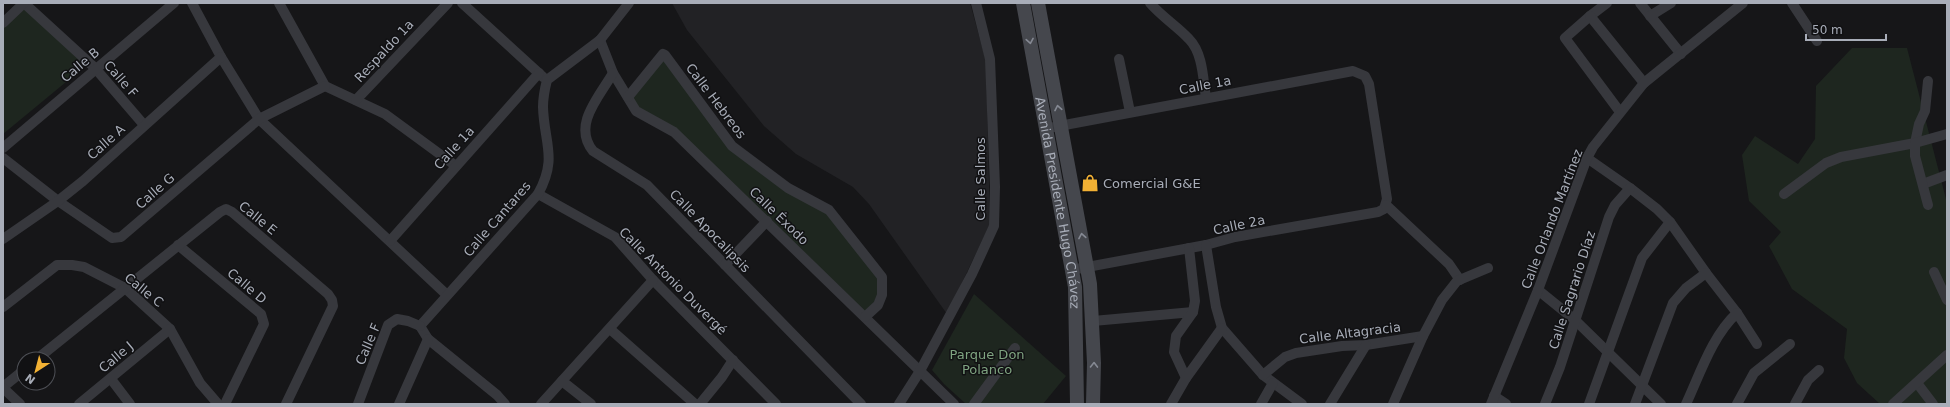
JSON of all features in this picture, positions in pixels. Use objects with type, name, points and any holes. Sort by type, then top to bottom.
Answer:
[{"type":"main road","name":"Avenida Presidente Hugo Chávez","points":[[1022,3],[1075,287],[1077,404]]},
{"type":"main road","name":"Avenida Presidente Hugo Chávez","points":[[1038,3],[1090,284],[1093,321],[1092,404]]},
{"type":"street","name":"Calle F","points":[[24,3],[95,68],[144,125]]},
{"type":"street","points":[[3,23],[24,3]]},
{"type":"street","name":"Calle B","points":[[3,148],[95,68],[174,3]]},
{"type":"street","points":[[279,3],[325,86],[385,114],[456,166]]},
{"type":"street","name":"Respaldo 1a","points":[[356,100],[448,3]]},
{"type":"street","points":[[462,3],[543,76],[600,40],[629,3]]},
{"type":"street","name":"Calle Salmos","points":[[899,404],[920,371],[972,274],[994,226],[996,187],[990,59],[976,3]]},
{"type":"street","points":[[1150,3],[1160,15],[1189,38],[1196,49],[1206,98]]},
{"type":"street","points":[[1607,3],[1565,38],[1620,112]]},
{"type":"street","points":[[1640,3],[1681,54]]},
{"type":"street","points":[[1650,16],[1671,3]]},
{"type":"street","name":"Calle Orlando Martínez","points":[[1492,400],[1538,290],[1587,158],[1620,112],[1644,83],[1681,54],[1731,7],[1743,3]]},
{"type":"street","points":[[1792,3],[1817,42]]},
{"type":"street","points":[[195,4],[222,57],[259,118],[447,295]]},
{"type":"street","points":[[1590,16],[1644,83]]},
{"type":"street","name":"Calle Éxodo","points":[[600,40],[614,73],[636,111],[674,132],[954,404]]},
{"type":"street","name":"Calle Hebreos","points":[[628,96],[663,54],[666,55],[732,146],[788,188],[829,210],[882,277],[882,295],[878,306],[865,317]]},
{"type":"street","name":"Calle A","points":[[3,239],[58,201],[222,57]]},
{"type":"street","points":[[1119,59],[1130,112]]},
{"type":"street","name":"Calle 1a","points":[[1046,129],[1353,71],[1365,76],[1369,84],[1387,202]]},
{"type":"street","name":"Calle Apocalipsis","points":[[614,73],[586,118],[584,128],[587,143],[593,151],[647,185],[861,404]]},
{"type":"street","name":"Calle 1a","points":[[390,241],[456,166],[543,76]]},
{"type":"street","name":"Calle Cantares","points":[[420,326],[538,194],[545,180],[548,165],[548,142],[543,107],[543,76]]},
{"type":"street","points":[[1928,81],[1925,111],[1919,124],[1915,143],[1915,156],[1928,204]]},
{"type":"street","name":"Calle G","points":[[3,158],[58,201],[112,238],[121,237],[259,118],[289,105],[325,86]]},
{"type":"street","points":[[1784,194],[1826,163],[1841,157],[1915,143],[1947,134]]},
{"type":"street","points":[[1587,158],[1630,188],[1657,209],[1670,222],[1706,273],[1737,313],[1756,344]]},
{"type":"street","points":[[1923,184],[1947,175]]},
{"type":"street","name":"Calle Sagrario Díaz","points":[[1545,404],[1560,367],[1609,217],[1615,205],[1630,188]]},
{"type":"street","name":"Calle Antonio Duvergé","points":[[538,194],[615,237],[653,280],[776,404]]},
{"type":"street","points":[[1387,202],[1449,264],[1460,280]]},
{"type":"street","name":"Calle 2a","points":[[1071,270],[1206,245],[1235,237],[1378,212],[1384,209],[1387,202]]},
{"type":"street","name":"Calle E","points":[[47,351],[178,245],[226,209],[232,212],[322,289],[332,300],[332,306],[286,404]]},
{"type":"street","points":[[725,265],[767,221]]},
{"type":"street","points":[[1589,404],[1642,258],[1670,222]]},
{"type":"street","name":"Calle D","points":[[178,245],[261,314],[263,319],[264,324],[225,404]]},
{"type":"street","points":[[1206,245],[1216,307],[1222,328],[1263,375],[1302,404]]},
{"type":"street","points":[[1186,378],[1174,352],[1176,336],[1193,312],[1195,301],[1189,248]]},
{"type":"street","name":"Calle C","points":[[3,307],[57,266],[72,265],[84,267],[125,288],[170,329],[200,383],[218,404]]},
{"type":"street","points":[[1393,404],[1423,336],[1442,300],[1457,281],[1488,268]]},
{"type":"street","points":[[1934,272],[1947,300]]},
{"type":"street","points":[[1635,404],[1673,304],[1686,288],[1706,273]]},
{"type":"street","points":[[541,404],[653,280]]},
{"type":"street","points":[[1538,290],[1575,320],[1661,404]]},
{"type":"street","points":[[1093,321],[1193,312]]},
{"type":"street","points":[[1686,404],[1710,353],[1728,322],[1737,313]]},
{"type":"street","name":"Calle F","points":[[358,404],[388,326],[397,319],[408,321],[420,326]]},
{"type":"street","points":[[420,326],[428,339],[505,404]]},
{"type":"street","points":[[1171,404],[1186,378],[1222,328]]},
{"type":"street","name":"Calle J","points":[[79,404],[170,329]]},
{"type":"street","points":[[610,329],[695,404]]},
{"type":"street","name":"Calle Altagracia","points":[[1263,375],[1284,357],[1296,352],[1342,346],[1366,345],[1423,336]]},
{"type":"street","points":[[399,404],[428,339]]},
{"type":"street","points":[[1737,404],[1754,373],[1790,344]]},
{"type":"street","points":[[1330,404],[1366,345]]},
{"type":"street","points":[[974,404],[1014,348]]},
{"type":"street","points":[[1893,404],[1947,355]]},
{"type":"street","points":[[700,404],[722,377],[733,360]]},
{"type":"street","points":[[1795,404],[1808,380],[1819,370]]},
{"type":"street","points":[[16,376],[3,387],[20,404]]},
{"type":"street","points":[[111,379],[130,404]]},
{"type":"street","points":[[562,381],[591,404]]},
{"type":"street","points":[[1917,382],[1933,404]]},
{"type":"street","points":[[1261,404],[1273,383]]},
{"type":"street","points":[[1492,400],[1506,404]]},
{"type":"shaded area","points":[[672,3],[970,3],[986,61],[990,224],[947,314],[869,204],[853,187],[796,154],[764,126],[687,30]]},
{"type":"green space","points":[[21,4],[89,63],[3,134],[3,19]]},
{"type":"green space","points":[[1852,48],[1907,48],[1947,203],[1947,404],[1880,404],[1857,383],[1844,358],[1847,329],[1792,289],[1769,246],[1781,232],[1749,201],[1742,155],[1755,136],[1798,164],[1815,139],[1816,86]]},
{"type":"green space","points":[[664,54],[730,148],[828,212],[879,279],[880,294],[865,314],[677,131],[638,110],[630,97]]},
{"type":"green space","name":"Parque Don Polanco","points":[[974,294],[1066,376],[1043,404],[966,404],[944,384],[932,370]]},
{"type":"place","name":"Comercial G&E","points":[[1090,183]]}]
